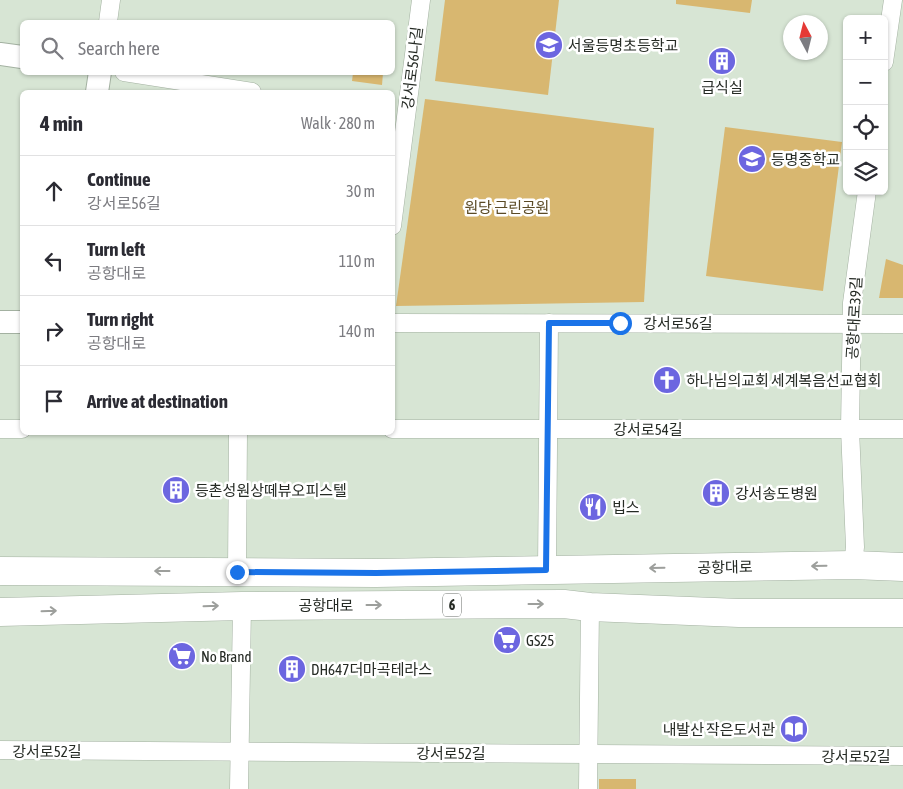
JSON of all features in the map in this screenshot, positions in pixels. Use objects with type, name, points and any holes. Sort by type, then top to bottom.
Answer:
[{"type":"main road","name":"공항대로","points":[[0,571],[376,573],[853,565],[903,567]]},
{"type":"main road","name":"공항대로","points":[[0,612],[242,606],[564,604],[590,608],[738,613],[903,613]]},
{"type":"street","points":[[108,0],[108,20]]},
{"type":"street","name":"강서로56나길","points":[[395,178],[399,115],[421,0]]},
{"type":"street","points":[[884,60],[893,0]]},
{"type":"street","points":[[0,54],[20,57]]},
{"type":"street","points":[[97,90],[100,75]]},
{"type":"street","points":[[143,75],[239,90]]},
{"type":"street","name":"공항대로39길","points":[[853,565],[855,547],[850,429],[852,303],[866,195]]},
{"type":"street","points":[[0,322],[20,322]]},
{"type":"street","name":"강서로56길","points":[[395,323],[903,324]]},
{"type":"street","points":[[546,570],[549,323]]},
{"type":"street","points":[[0,429],[20,429]]},
{"type":"street","name":"강서로54길","points":[[395,429],[903,429]]},
{"type":"street","points":[[237,572],[238,435]]},
{"type":"street","points":[[240,789],[242,606]]},
{"type":"street","points":[[588,789],[590,608]]},
{"type":"street","name":"강서로52길","points":[[0,750],[903,756]]},
{"type":"green space","points":[[445,0],[559,0],[548,95],[435,81]]},
{"type":"green space","points":[[676,0],[752,0],[750,13],[676,4]]},
{"type":"green space","points":[[353,75],[383,75],[382,85],[352,81]]},
{"type":"green space","name":"원당 근린공원","points":[[425,99],[654,128],[644,302],[396,306]]},
{"type":"green space","points":[[725,127],[842,142],[823,291],[706,276]]},
{"type":"green space","points":[[886,259],[903,265],[903,298],[879,298]]},
{"type":"green space","points":[[599,779],[636,779],[636,789],[599,789]]},
{"type":"place","name":"서울등명초등학교","points":[[549,45]]},
{"type":"place","name":"급식실","points":[[722,61]]},
{"type":"place","name":"등명중학교","points":[[752,159]]},
{"type":"place","name":"하나님의교회 세계복음선교협회","points":[[667,380]]},
{"type":"place","name":"등촌성원상떼뷰오피스텔","points":[[176,490]]},
{"type":"place","name":"강서송도병원","points":[[716,493]]},
{"type":"place","name":"빕스","points":[[593,507]]},
{"type":"place","name":"GS25","points":[[507,640]]},
{"type":"place","name":"No Brand","points":[[182,656]]},
{"type":"place","name":"DH647더마곡테라스","points":[[292,669]]},
{"type":"place","name":"내발산 작은도서관","points":[[794,729]]},
{"type":"route","points":[[237,572],[376,573],[546,570],[549,323],[620,323]]}]
